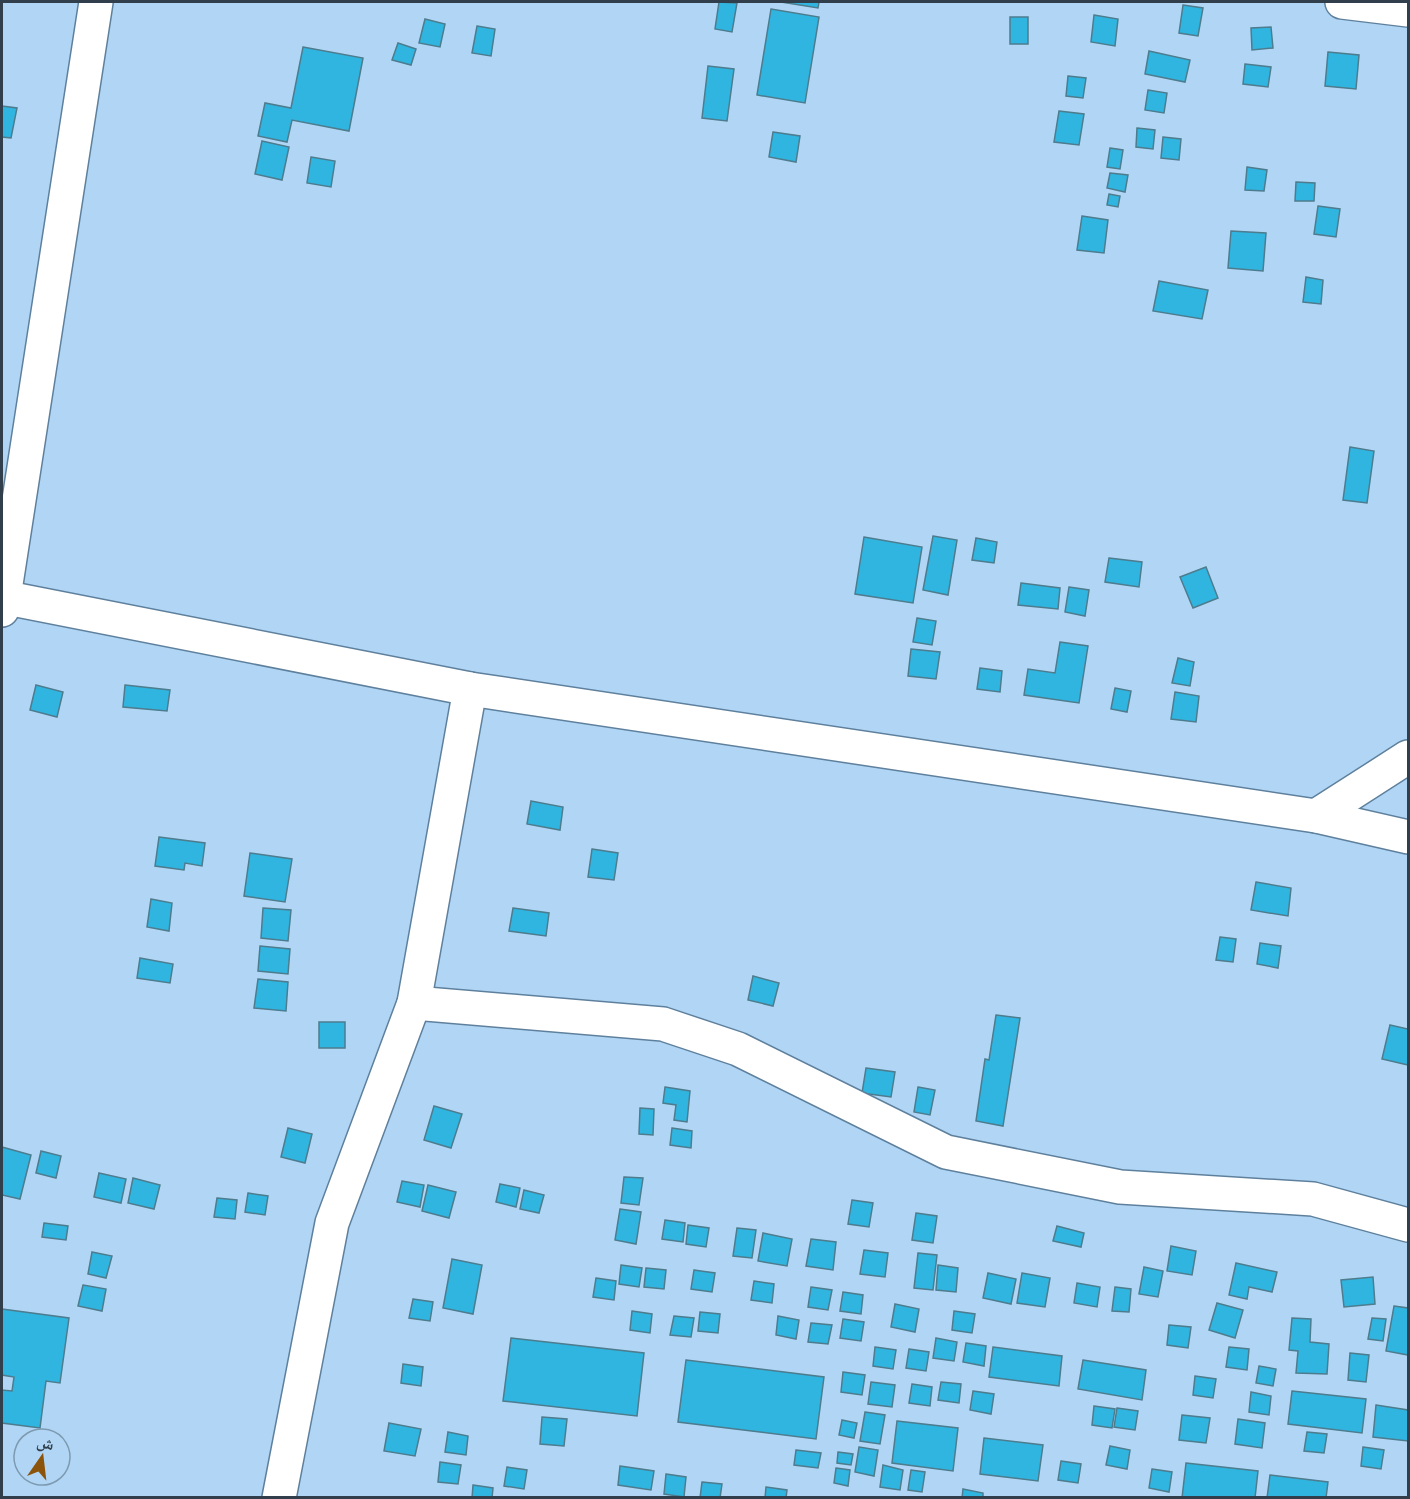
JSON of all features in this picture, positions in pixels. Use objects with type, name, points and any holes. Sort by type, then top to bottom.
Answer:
[{"type":"street","points":[[96,2],[2,601],[470,689],[1316,816],[1408,837]]},
{"type":"street","points":[[1342,2],[1408,10]]},
{"type":"street","points":[[279,1497],[332,1223],[414,1003],[470,689]]},
{"type":"street","points":[[1316,816],[1408,757]]},
{"type":"street","points":[[414,1003],[663,1024],[738,1049],[946,1152],[1120,1187],[1312,1199],[1408,1225]]},
{"type":"building","points":[[719,2],[737,3],[732,32],[715,29]]},
{"type":"building","points":[[781,2],[819,2],[818,8]]},
{"type":"building","points":[[1183,5],[1203,8],[1198,36],[1179,33]]},
{"type":"building","points":[[771,9],[819,17],[805,103],[757,95]]},
{"type":"building","points":[[1094,15],[1118,19],[1115,46],[1091,42]]},
{"type":"building","points":[[1010,17],[1028,17],[1028,44],[1010,44]]},
{"type":"building","points":[[425,19],[445,24],[440,47],[419,43]]},
{"type":"building","points":[[477,26],[495,29],[491,56],[472,53]]},
{"type":"building","points":[[1271,27],[1273,48],[1252,50],[1251,28]]},
{"type":"building","points":[[398,43],[416,49],[411,65],[392,60]]},
{"type":"building","points":[[303,47],[363,58],[349,131],[292,120],[287,142],[258,136],[265,103],[291,108]]},
{"type":"building","points":[[1149,51],[1190,60],[1185,82],[1145,74]]},
{"type":"building","points":[[1328,52],[1359,55],[1356,89],[1325,86]]},
{"type":"building","points":[[1245,64],[1271,67],[1268,87],[1243,84]]},
{"type":"building","points":[[708,66],[734,69],[727,121],[702,118]]},
{"type":"building","points":[[1068,76],[1086,78],[1083,98],[1066,96]]},
{"type":"building","points":[[1148,90],[1167,93],[1164,113],[1145,110]]},
{"type":"building","points":[[2,106],[17,108],[11,138],[2,137]]},
{"type":"building","points":[[1059,111],[1084,114],[1079,145],[1054,142]]},
{"type":"building","points":[[1137,128],[1155,130],[1153,149],[1136,147]]},
{"type":"building","points":[[773,132],[800,136],[796,162],[769,157]]},
{"type":"building","points":[[1163,137],[1181,139],[1179,160],[1161,158]]},
{"type":"building","points":[[262,141],[289,147],[282,180],[255,174]]},
{"type":"building","points":[[1110,148],[1123,150],[1120,169],[1107,167]]},
{"type":"building","points":[[311,157],[335,161],[331,187],[307,183]]},
{"type":"building","points":[[1247,167],[1267,170],[1264,191],[1245,190]]},
{"type":"building","points":[[1110,173],[1128,175],[1125,192],[1107,188]]},
{"type":"building","points":[[1296,182],[1315,183],[1314,201],[1295,201]]},
{"type":"building","points":[[1109,194],[1120,196],[1118,207],[1107,205]]},
{"type":"building","points":[[1318,206],[1340,209],[1336,237],[1314,234]]},
{"type":"building","points":[[1082,216],[1108,220],[1104,253],[1077,250]]},
{"type":"building","points":[[1231,231],[1266,233],[1263,271],[1228,268]]},
{"type":"building","points":[[1306,277],[1323,280],[1321,304],[1303,302]]},
{"type":"building","points":[[1159,281],[1208,290],[1202,319],[1153,311]]},
{"type":"building","points":[[1350,447],[1374,451],[1367,503],[1343,500]]},
{"type":"building","points":[[933,536],[957,540],[948,595],[923,590]]},
{"type":"building","points":[[864,537],[922,547],[913,603],[855,594]]},
{"type":"building","points":[[976,538],[997,542],[994,563],[972,560]]},
{"type":"building","points":[[1109,558],[1142,562],[1139,587],[1105,582]]},
{"type":"building","points":[[1206,567],[1218,598],[1193,608],[1180,577]]},
{"type":"building","points":[[1021,583],[1060,588],[1058,609],[1018,605]]},
{"type":"building","points":[[1069,587],[1089,590],[1085,616],[1065,612]]},
{"type":"building","points":[[917,618],[936,621],[932,645],[913,642]]},
{"type":"building","points":[[1060,642],[1088,646],[1079,703],[1024,695],[1028,669],[1055,673]]},
{"type":"building","points":[[911,649],[940,652],[936,679],[908,676]]},
{"type":"building","points":[[1178,658],[1194,662],[1190,686],[1172,683]]},
{"type":"building","points":[[980,668],[1002,671],[1000,692],[977,689]]},
{"type":"building","points":[[36,685],[63,692],[57,717],[30,710]]},
{"type":"building","points":[[125,685],[170,690],[167,711],[123,707]]},
{"type":"building","points":[[1115,688],[1131,691],[1127,712],[1111,709]]},
{"type":"building","points":[[1175,692],[1199,696],[1196,722],[1171,719]]},
{"type":"building","points":[[531,801],[563,807],[560,830],[527,824]]},
{"type":"building","points":[[159,837],[205,843],[202,866],[185,863],[184,870],[155,866]]},
{"type":"building","points":[[592,849],[618,853],[614,880],[588,877]]},
{"type":"building","points":[[250,853],[292,859],[285,902],[244,896]]},
{"type":"building","points":[[1256,882],[1291,888],[1288,916],[1251,910]]},
{"type":"building","points":[[151,899],[172,903],[169,931],[147,927]]},
{"type":"building","points":[[263,908],[291,910],[288,941],[261,938]]},
{"type":"building","points":[[513,908],[549,913],[546,936],[509,931]]},
{"type":"building","points":[[1220,937],[1236,939],[1233,962],[1216,960]]},
{"type":"building","points":[[1260,943],[1281,946],[1278,968],[1257,964]]},
{"type":"building","points":[[260,946],[290,949],[288,974],[258,971]]},
{"type":"building","points":[[140,958],[173,964],[170,983],[137,978]]},
{"type":"building","points":[[753,976],[779,983],[773,1006],[748,1000]]},
{"type":"building","points":[[258,979],[288,982],[286,1011],[254,1008]]},
{"type":"building","points":[[996,1015],[1020,1018],[1003,1126],[976,1121],[985,1059],[989,1060]]},
{"type":"building","points":[[319,1022],[345,1022],[345,1048],[319,1048]]},
{"type":"building","points":[[1390,1025],[1408,1029],[1408,1065],[1382,1059]]},
{"type":"building","points":[[866,1068],[895,1072],[891,1097],[862,1093]]},
{"type":"building","points":[[665,1087],[690,1091],[687,1122],[674,1120],[676,1105],[663,1103]]},
{"type":"building","points":[[918,1087],[935,1090],[930,1115],[914,1112]]},
{"type":"building","points":[[434,1106],[462,1114],[451,1148],[424,1140]]},
{"type":"building","points":[[640,1108],[654,1109],[653,1135],[639,1134]]},
{"type":"building","points":[[288,1128],[312,1134],[305,1163],[281,1157]]},
{"type":"building","points":[[672,1128],[692,1131],[691,1148],[670,1145]]},
{"type":"building","points":[[2,1147],[31,1155],[20,1199],[2,1195]]},
{"type":"building","points":[[41,1151],[61,1156],[56,1178],[36,1173]]},
{"type":"building","points":[[99,1173],[126,1179],[121,1203],[94,1197]]},
{"type":"building","points":[[624,1177],[643,1178],[639,1205],[621,1203]]},
{"type":"building","points":[[133,1178],[160,1185],[154,1209],[128,1203]]},
{"type":"building","points":[[402,1181],[424,1185],[420,1207],[397,1202]]},
{"type":"building","points":[[500,1184],[520,1188],[516,1207],[496,1202]]},
{"type":"building","points":[[428,1185],[456,1192],[449,1218],[422,1211]]},
{"type":"building","points":[[524,1190],[544,1195],[539,1213],[520,1209]]},
{"type":"building","points":[[248,1193],[268,1196],[265,1215],[245,1212]]},
{"type":"building","points":[[217,1198],[237,1200],[235,1219],[214,1217]]},
{"type":"building","points":[[852,1200],[873,1203],[869,1227],[848,1224]]},
{"type":"building","points":[[620,1209],[641,1212],[636,1244],[615,1240]]},
{"type":"building","points":[[916,1213],[937,1216],[933,1243],[912,1240]]},
{"type":"building","points":[[665,1220],[685,1223],[683,1242],[662,1239]]},
{"type":"building","points":[[44,1223],[68,1226],[66,1240],[42,1237]]},
{"type":"building","points":[[688,1225],[709,1228],[706,1247],[686,1244]]},
{"type":"building","points":[[1057,1226],[1084,1233],[1081,1247],[1053,1241]]},
{"type":"building","points":[[737,1228],[756,1230],[752,1258],[733,1256]]},
{"type":"building","points":[[763,1233],[792,1239],[787,1266],[758,1261]]},
{"type":"building","points":[[811,1239],[836,1242],[833,1270],[806,1266]]},
{"type":"building","points":[[1171,1246],[1196,1251],[1192,1275],[1167,1271]]},
{"type":"building","points":[[864,1250],[888,1253],[885,1277],[860,1274]]},
{"type":"building","points":[[92,1252],[112,1256],[106,1278],[88,1274]]},
{"type":"building","points":[[918,1253],[937,1255],[933,1290],[914,1288]]},
{"type":"building","points":[[452,1259],[482,1265],[473,1314],[443,1308]]},
{"type":"building","points":[[1236,1263],[1277,1272],[1272,1292],[1249,1287],[1247,1299],[1229,1295]]},
{"type":"building","points":[[621,1265],[642,1268],[639,1287],[619,1284]]},
{"type":"building","points":[[938,1265],[958,1268],[956,1292],[936,1290]]},
{"type":"building","points":[[1144,1267],[1163,1271],[1158,1297],[1139,1294]]},
{"type":"building","points":[[646,1268],[666,1270],[664,1289],[644,1287]]},
{"type":"building","points":[[694,1270],[715,1273],[712,1292],[691,1289]]},
{"type":"building","points":[[988,1273],[1016,1279],[1011,1304],[983,1298]]},
{"type":"building","points":[[1022,1273],[1050,1278],[1045,1307],[1017,1303]]},
{"type":"building","points":[[1373,1277],[1375,1304],[1344,1307],[1341,1280]]},
{"type":"building","points":[[596,1278],[616,1281],[614,1300],[593,1297]]},
{"type":"building","points":[[754,1281],[774,1284],[772,1303],[751,1300]]},
{"type":"building","points":[[1077,1283],[1100,1287],[1097,1307],[1074,1303]]},
{"type":"building","points":[[83,1285],[106,1289],[102,1311],[78,1306]]},
{"type":"building","points":[[811,1287],[832,1290],[828,1310],[808,1307]]},
{"type":"building","points":[[1115,1287],[1131,1289],[1129,1312],[1112,1311]]},
{"type":"building","points":[[843,1292],[863,1295],[861,1314],[840,1311]]},
{"type":"building","points":[[413,1299],[433,1302],[430,1321],[409,1318]]},
{"type":"building","points":[[1217,1303],[1243,1310],[1235,1338],[1209,1330]]},
{"type":"building","points":[[895,1304],[919,1309],[915,1332],[891,1327]]},
{"type":"building","points":[[1394,1306],[1408,1308],[1408,1355],[1386,1351]]},
{"type":"building","points":[[2,1309],[69,1318],[60,1383],[46,1381],[40,1427],[2,1423],[2,1390],[12,1391],[14,1377],[2,1375]]},
{"type":"building","points":[[632,1311],[652,1314],[650,1333],[630,1330]]},
{"type":"building","points":[[954,1311],[975,1314],[972,1333],[952,1330]]},
{"type":"building","points":[[700,1312],[720,1314],[718,1333],[698,1331]]},
{"type":"building","points":[[674,1316],[694,1318],[691,1337],[670,1335]]},
{"type":"building","points":[[778,1316],[799,1320],[796,1339],[776,1335]]},
{"type":"building","points":[[1292,1318],[1311,1319],[1310,1342],[1329,1344],[1327,1374],[1296,1373],[1298,1351],[1289,1350]]},
{"type":"building","points":[[1372,1318],[1386,1319],[1383,1341],[1368,1339]]},
{"type":"building","points":[[843,1319],[864,1322],[861,1341],[840,1338]]},
{"type":"building","points":[[811,1323],[832,1325],[828,1344],[808,1342]]},
{"type":"building","points":[[1169,1325],[1191,1327],[1188,1348],[1167,1345]]},
{"type":"building","points":[[511,1338],[644,1353],[637,1416],[503,1401]]},
{"type":"building","points":[[936,1338],[957,1342],[954,1361],[933,1358]]},
{"type":"building","points":[[966,1343],[986,1346],[984,1366],[963,1362]]},
{"type":"building","points":[[875,1347],[896,1350],[893,1369],[873,1366]]},
{"type":"building","points":[[993,1347],[1062,1356],[1059,1386],[989,1377]]},
{"type":"building","points":[[1229,1347],[1249,1349],[1247,1370],[1226,1367]]},
{"type":"building","points":[[909,1349],[929,1352],[926,1371],[906,1368]]},
{"type":"building","points":[[1350,1353],[1369,1355],[1366,1382],[1348,1380]]},
{"type":"building","points":[[686,1360],[824,1377],[816,1439],[678,1422]]},
{"type":"building","points":[[1083,1360],[1146,1370],[1142,1400],[1078,1389]]},
{"type":"building","points":[[403,1364],[423,1367],[421,1386],[401,1383]]},
{"type":"building","points":[[1259,1366],[1276,1369],[1273,1386],[1256,1383]]},
{"type":"building","points":[[843,1372],[865,1375],[862,1395],[841,1392]]},
{"type":"building","points":[[1195,1376],[1216,1379],[1213,1398],[1193,1395]]},
{"type":"building","points":[[871,1382],[895,1385],[892,1407],[868,1404]]},
{"type":"building","points":[[941,1382],[961,1384],[959,1403],[938,1400]]},
{"type":"building","points":[[912,1384],[932,1387],[930,1406],[909,1403]]},
{"type":"building","points":[[973,1391],[994,1394],[991,1414],[970,1410]]},
{"type":"building","points":[[1292,1391],[1366,1399],[1362,1433],[1288,1424]]},
{"type":"building","points":[[1251,1392],[1271,1396],[1269,1415],[1249,1412]]},
{"type":"building","points":[[1376,1405],[1408,1410],[1408,1441],[1373,1437]]},
{"type":"building","points":[[1094,1406],[1115,1409],[1112,1428],[1092,1425]]},
{"type":"building","points":[[1117,1408],[1138,1411],[1135,1430],[1114,1427]]},
{"type":"building","points":[[865,1412],[885,1415],[880,1444],[860,1441]]},
{"type":"building","points":[[1182,1415],[1210,1418],[1206,1443],[1179,1440]]},
{"type":"building","points":[[542,1417],[567,1419],[564,1446],[540,1444]]},
{"type":"building","points":[[1238,1419],[1265,1423],[1262,1448],[1235,1444]]},
{"type":"building","points":[[842,1420],[857,1423],[854,1438],[839,1435]]},
{"type":"building","points":[[897,1421],[958,1428],[953,1471],[892,1463]]},
{"type":"building","points":[[389,1423],[421,1429],[415,1456],[384,1451]]},
{"type":"building","points":[[448,1432],[468,1436],[466,1455],[445,1452]]},
{"type":"building","points":[[1307,1432],[1327,1434],[1324,1453],[1304,1451]]},
{"type":"building","points":[[984,1438],[1043,1445],[1038,1481],[980,1474]]},
{"type":"building","points":[[1110,1446],[1130,1450],[1127,1469],[1106,1465]]},
{"type":"building","points":[[859,1447],[878,1450],[874,1476],[855,1472]]},
{"type":"building","points":[[1363,1447],[1384,1450],[1381,1469],[1361,1466]]},
{"type":"building","points":[[796,1450],[821,1453],[818,1468],[794,1465]]},
{"type":"building","points":[[838,1452],[853,1454],[851,1465],[837,1463]]},
{"type":"building","points":[[1061,1461],[1081,1464],[1078,1483],[1058,1480]]},
{"type":"building","points":[[440,1462],[461,1465],[458,1484],[438,1482]]},
{"type":"building","points":[[1186,1463],[1258,1471],[1255,1498],[1182,1498]]},
{"type":"building","points":[[883,1465],[903,1470],[900,1490],[880,1487]]},
{"type":"building","points":[[620,1466],[654,1471],[651,1490],[618,1485]]},
{"type":"building","points":[[507,1467],[527,1470],[524,1489],[504,1486]]},
{"type":"building","points":[[836,1468],[850,1470],[848,1486],[834,1483]]},
{"type":"building","points":[[1152,1469],[1172,1472],[1169,1492],[1149,1488]]},
{"type":"building","points":[[911,1470],[925,1472],[922,1492],[908,1490]]},
{"type":"building","points":[[666,1474],[686,1477],[684,1497],[664,1494]]},
{"type":"building","points":[[1270,1475],[1328,1482],[1326,1498],[1267,1498]]},
{"type":"building","points":[[702,1482],[722,1484],[720,1498],[700,1498]]},
{"type":"building","points":[[473,1485],[493,1488],[492,1498],[472,1498]]},
{"type":"building","points":[[766,1487],[787,1490],[786,1498],[765,1498]]},
{"type":"building","points":[[963,1489],[983,1493],[983,1498],[962,1498]]}]
